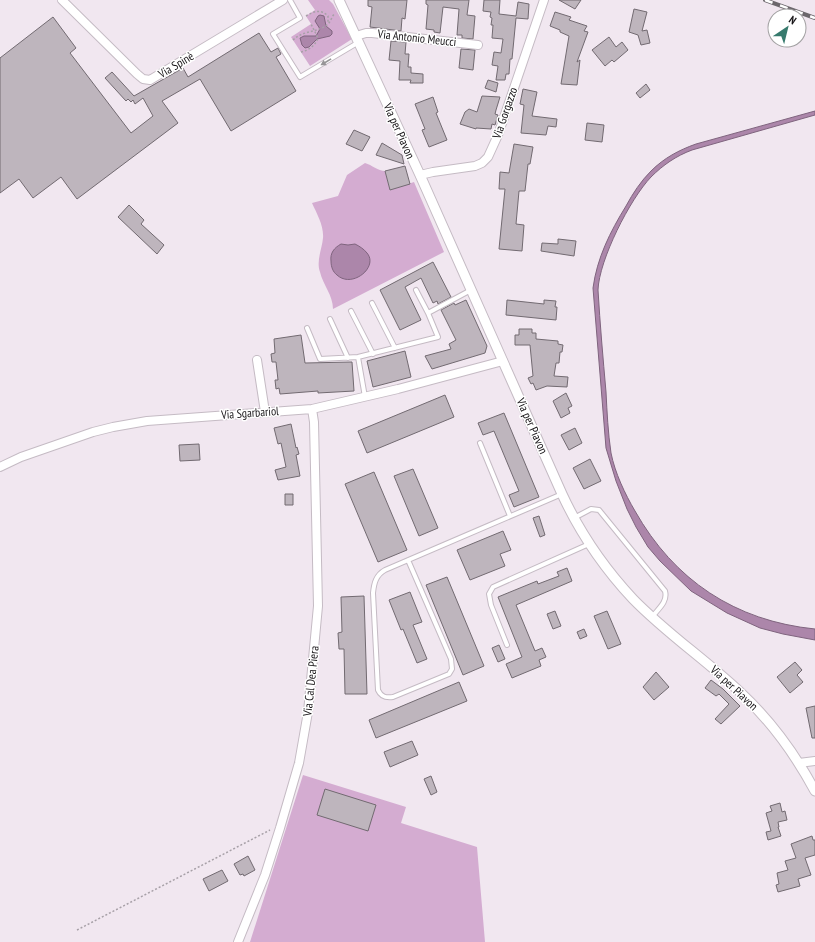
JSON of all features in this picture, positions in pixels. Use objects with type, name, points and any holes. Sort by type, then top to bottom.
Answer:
[{"type":"street","name":"Via Spinè","points":[[62,0],[136,74],[143,79],[150,80],[283,0]]},
{"type":"street","name":"Via per Piavon","points":[[339,0],[420,175],[562,494],[589,543],[623,588],[652,616],[723,677],[771,724],[799,763],[815,791]]},
{"type":"street","name":"Via Gorgazzo","points":[[420,175],[475,166],[482,163],[488,157],[498,134],[544,0]]},
{"type":"street","name":"Via Antonio Meucci","points":[[358,39],[366,33],[372,33],[478,45]]},
{"type":"street","points":[[256,360],[265,412]]},
{"type":"street","name":"Via Sgarbariol","points":[[0,467],[21,457],[93,432],[112,427],[147,421],[312,409],[365,397],[503,361]]},
{"type":"street","name":"Via Cal Dea Piera","points":[[238,942],[265,875],[280,828],[299,763],[308,712],[318,606],[314,422],[312,409]]},
{"type":"street","points":[[799,763],[815,761]]},
{"type":"lane","points":[[290,0],[300,18],[273,34],[300,77],[358,39]]},
{"type":"lane","points":[[307,328],[320,359],[358,357],[438,337],[416,290]]},
{"type":"lane","points":[[428,313],[471,290]]},
{"type":"lane","points":[[372,303],[395,348]]},
{"type":"lane","points":[[351,311],[372,354]]},
{"type":"lane","points":[[330,319],[348,358]]},
{"type":"lane","points":[[358,357],[365,397]]},
{"type":"lane","points":[[480,444],[510,516]]},
{"type":"lane","points":[[408,560],[451,659],[452,669],[448,674],[393,697],[387,698],[380,694],[378,690],[374,585],[376,579],[382,572],[408,560],[562,494]]},
{"type":"lane","points":[[574,518],[591,509],[599,510],[665,591],[665,601],[652,616]]},
{"type":"lane","points":[[507,645],[491,605],[489,594],[493,587],[589,543]]},
{"type":"path","points":[[293,40],[300,35],[325,26],[337,11]]},
{"type":"path","points":[[306,16],[315,12],[324,12],[328,16],[328,24]]},
{"type":"path","points":[[301,52],[310,49],[317,41],[317,37],[311,24]]},
{"type":"path","points":[[78,930],[268,831],[280,828]]},
{"type":"shaded area","points":[[308,0],[329,0],[333,4],[352,39],[310,66],[291,37],[311,24],[306,16],[315,10]]},
{"type":"shaded area","points":[[320,15],[324,16],[326,26],[332,31],[332,34],[330,36],[317,39],[309,47],[305,48],[302,45],[300,38],[304,36],[316,36],[320,29],[315,21]]},
{"type":"shaded area","points":[[815,111],[815,115],[686,152],[670,161],[660,169],[643,187],[617,230],[604,263],[598,290],[611,453],[621,483],[635,511],[651,536],[668,557],[688,577],[710,593],[733,606],[759,617],[815,629],[815,640],[760,628],[727,613],[691,591],[660,561],[648,547],[627,509],[616,481],[606,448],[593,288],[598,266],[605,246],[631,196],[651,171],[666,158],[696,144]]},
{"type":"shaded area","points":[[365,163],[385,171],[390,190],[414,182],[444,252],[333,309],[333,304],[321,277],[319,268],[323,234],[320,220],[312,203],[338,196],[347,175]]},
{"type":"shaded area","points":[[341,244],[355,244],[367,253],[370,259],[367,270],[356,278],[343,279],[332,269],[332,253],[336,247]]},
{"type":"shaded area","points":[[303,775],[406,807],[401,823],[477,847],[485,942],[250,942]]},
{"type":"building","points":[[368,0],[407,0],[405,19],[402,18],[401,31],[370,27],[372,7],[368,6]]},
{"type":"building","points":[[426,0],[469,0],[467,15],[475,16],[473,39],[462,38],[462,35],[457,35],[459,9],[443,7],[440,33],[434,32],[434,30],[426,29],[428,5],[426,4]]},
{"type":"building","points":[[484,0],[500,0],[499,14],[516,16],[518,2],[529,4],[528,19],[516,18],[512,59],[510,59],[509,74],[506,74],[505,80],[496,80],[498,66],[492,65],[494,52],[501,53],[503,39],[492,38],[493,25],[491,25],[491,12],[483,11]]},
{"type":"building","points":[[559,0],[581,0],[575,9]]},
{"type":"building","points":[[634,9],[647,12],[642,31],[647,30],[650,43],[641,45],[638,35],[629,32]]},
{"type":"building","points":[[555,12],[571,17],[569,20],[587,26],[584,31],[588,32],[577,62],[580,60],[577,85],[561,84],[569,36],[550,26]]},
{"type":"building","points":[[53,17],[76,48],[70,53],[131,133],[153,116],[143,98],[135,104],[133,100],[131,102],[128,99],[126,101],[105,78],[112,72],[134,96],[183,68],[188,77],[259,33],[271,52],[278,48],[281,54],[276,57],[296,91],[231,131],[200,79],[162,101],[178,123],[77,199],[61,177],[33,198],[19,179],[0,193],[0,58]]},
{"type":"building","points":[[609,37],[616,47],[622,42],[628,50],[614,62],[612,60],[605,66],[592,50]]},
{"type":"building","points":[[391,41],[406,42],[405,54],[409,54],[408,67],[411,67],[411,73],[423,74],[423,83],[410,83],[411,80],[399,80],[400,61],[389,60]]},
{"type":"building","points":[[461,49],[475,50],[473,70],[459,68]]},
{"type":"building","points":[[488,80],[498,83],[496,92],[485,88]]},
{"type":"building","points":[[646,84],[650,90],[640,98],[636,93]]},
{"type":"building","points":[[523,89],[537,92],[532,116],[557,119],[556,127],[548,126],[546,135],[521,133],[524,105],[520,104]]},
{"type":"building","points":[[482,96],[500,97],[495,114],[498,115],[495,125],[492,124],[491,129],[476,129],[460,124],[465,112],[469,109],[477,112]]},
{"type":"building","points":[[433,97],[438,112],[436,113],[447,140],[429,147],[422,130],[425,129],[415,104]]},
{"type":"building","points":[[587,123],[604,125],[602,142],[585,140]]},
{"type":"building","points":[[354,130],[370,137],[362,151],[346,144]]},
{"type":"building","points":[[382,143],[402,155],[404,164],[376,155]]},
{"type":"building","points":[[514,144],[533,147],[530,164],[528,164],[525,191],[519,191],[516,224],[524,225],[522,251],[499,249],[505,189],[499,189],[500,172],[509,173]]},
{"type":"building","points":[[405,166],[410,184],[390,190],[385,171]]},
{"type":"building","points":[[129,205],[144,220],[141,224],[164,245],[157,254],[118,217]]},
{"type":"building","points":[[558,239],[576,241],[574,256],[541,251],[542,243],[558,244]]},
{"type":"building","points":[[433,262],[451,297],[438,304],[437,301],[433,303],[421,278],[405,287],[421,320],[400,330],[380,290]]},
{"type":"building","points":[[466,300],[487,346],[485,353],[432,369],[425,356],[451,349],[449,344],[456,340],[441,310],[454,303],[455,305]]},
{"type":"building","points":[[507,300],[544,304],[544,300],[556,301],[556,320],[506,315]]},
{"type":"building","points":[[519,329],[532,329],[532,333],[536,333],[536,339],[558,341],[558,344],[563,345],[562,352],[560,352],[559,363],[556,363],[554,376],[568,377],[567,387],[547,386],[536,390],[533,383],[531,384],[528,378],[533,376],[530,345],[515,345],[515,335],[519,335]]},
{"type":"building","points":[[301,335],[305,363],[352,362],[354,391],[318,393],[318,391],[280,394],[279,388],[276,389],[275,380],[278,380],[276,362],[272,362],[271,354],[275,353],[274,339]]},
{"type":"building","points":[[405,351],[411,377],[373,387],[367,361]]},
{"type":"building","points":[[566,393],[572,406],[568,408],[570,413],[561,418],[553,401]]},
{"type":"building","points":[[445,395],[454,417],[367,453],[358,431]]},
{"type":"building","points":[[504,413],[539,497],[514,507],[509,495],[519,491],[494,431],[483,435],[478,423]]},
{"type":"building","points":[[291,424],[296,448],[297,447],[299,454],[296,455],[300,476],[278,480],[275,470],[286,467],[281,443],[278,444],[274,428]]},
{"type":"building","points":[[575,428],[582,443],[569,450],[561,435]]},
{"type":"building","points":[[199,444],[200,460],[180,461],[179,445]]},
{"type":"building","points":[[590,459],[601,481],[584,489],[573,468]]},
{"type":"building","points":[[413,469],[438,528],[419,536],[394,476]]},
{"type":"building","points":[[374,472],[407,550],[378,562],[345,484]]},
{"type":"building","points":[[285,494],[293,494],[293,505],[285,505]]},
{"type":"building","points":[[539,516],[545,535],[540,537],[533,518]]},
{"type":"building","points":[[503,531],[511,550],[500,554],[505,566],[470,580],[457,550]]},
{"type":"building","points":[[567,568],[572,581],[516,605],[535,651],[542,648],[546,657],[539,660],[541,666],[512,678],[506,664],[522,657],[498,597],[537,581],[538,584],[559,576],[557,572]]},
{"type":"building","points":[[447,577],[484,666],[463,675],[426,585]]},
{"type":"building","points":[[410,592],[422,622],[413,625],[427,659],[417,663],[403,629],[401,630],[389,600]]},
{"type":"building","points":[[364,596],[367,694],[345,694],[344,649],[339,649],[338,633],[342,632],[341,597]]},
{"type":"building","points":[[555,611],[561,626],[553,629],[547,614]]},
{"type":"building","points":[[607,611],[621,644],[608,649],[594,616]]},
{"type":"building","points":[[584,629],[587,636],[580,639],[577,632]]},
{"type":"building","points":[[499,645],[505,659],[498,662],[492,648]]},
{"type":"building","points":[[795,662],[802,670],[797,675],[803,682],[790,693],[777,677]]},
{"type":"building","points":[[656,672],[669,687],[654,700],[643,687]]},
{"type":"building","points":[[711,680],[723,689],[740,706],[721,724],[715,719],[729,704],[719,694],[716,696],[705,688]]},
{"type":"building","points":[[459,682],[467,701],[376,738],[369,720]]},
{"type":"building","points":[[815,706],[815,738],[812,738],[806,708]]},
{"type":"building","points":[[412,741],[418,755],[390,767],[384,752]]},
{"type":"building","points":[[431,776],[437,792],[431,795],[424,779]]},
{"type":"building","points":[[325,789],[376,805],[368,831],[317,815]]},
{"type":"building","points":[[780,803],[782,812],[785,811],[787,820],[778,822],[781,836],[768,840],[766,832],[771,831],[766,813],[772,811],[770,806]]},
{"type":"building","points":[[812,836],[813,840],[815,840],[815,855],[805,858],[811,875],[798,879],[800,886],[778,892],[776,885],[779,884],[777,873],[788,870],[785,861],[796,858],[791,844]]},
{"type":"building","points":[[248,856],[255,870],[244,876],[243,874],[240,875],[234,864]]},
{"type":"building","points":[[222,870],[228,881],[209,891],[203,879]]},
{"type":"railway","points":[[765,0],[815,18]]}]
